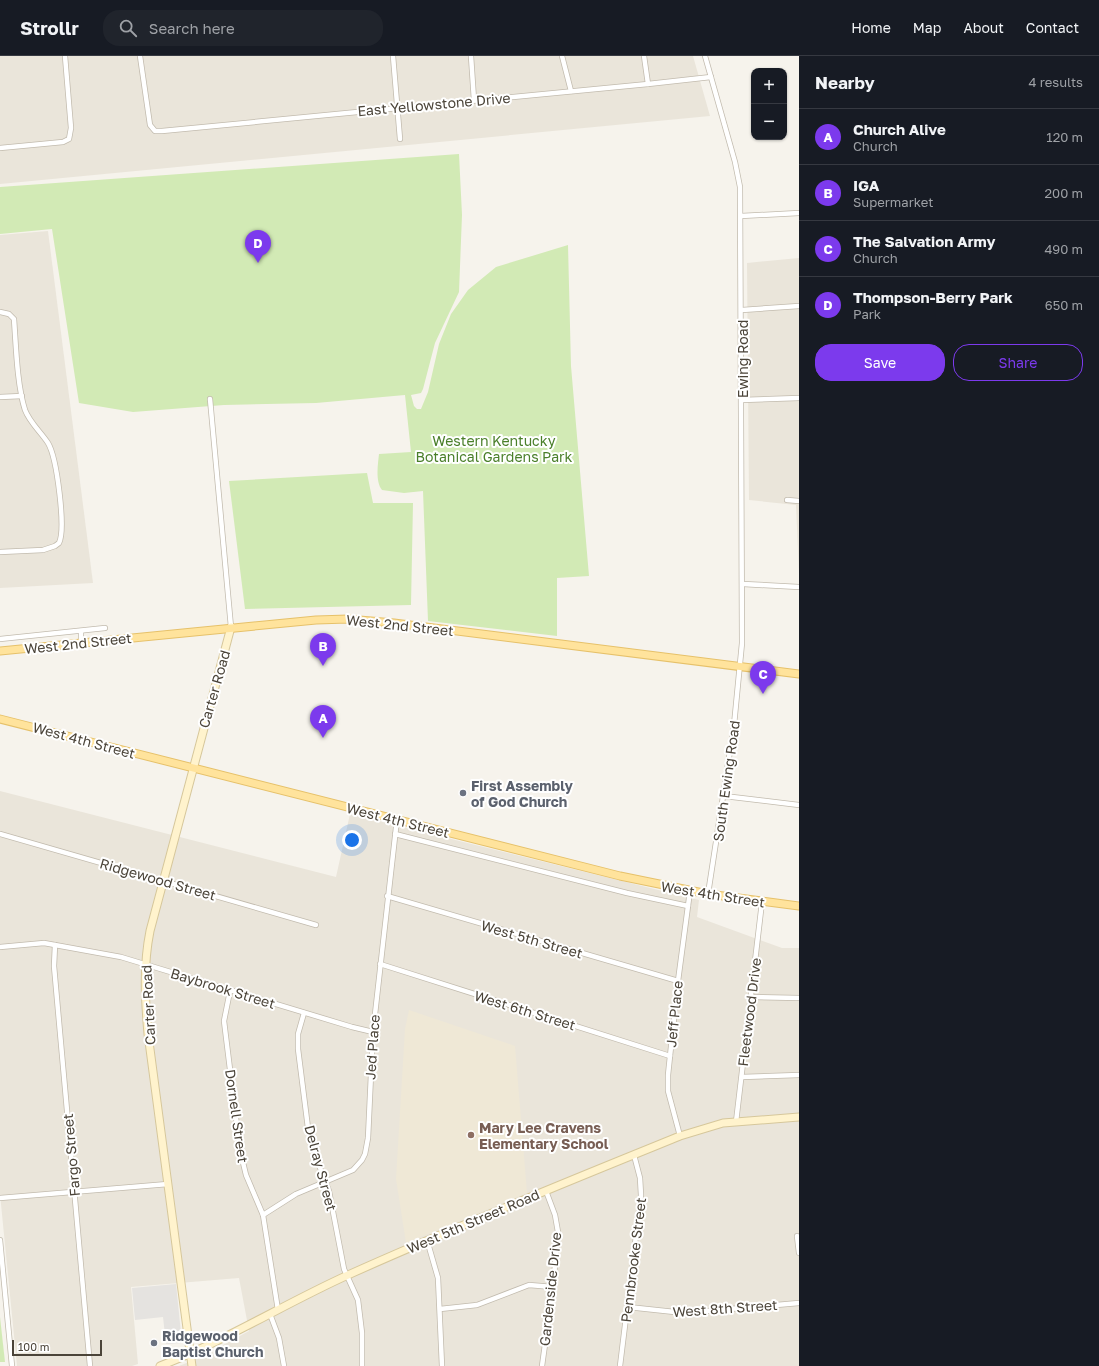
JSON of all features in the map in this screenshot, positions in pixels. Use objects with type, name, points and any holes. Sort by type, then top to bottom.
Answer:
[{"type":"main road","name":"West 2nd Street","points":[[0,651],[231,627],[316,620],[363,620],[799,674]]},
{"type":"main road","name":"Carter Road","points":[[192,1366],[189,1355],[148,1034],[144,988],[145,964],[150,932],[163,881],[192,768],[231,627]]},
{"type":"main road","name":"West 4th Street","points":[[0,719],[620,876],[690,891],[799,906]]},
{"type":"main road","name":"West 5th Street Road","points":[[160,1366],[189,1355],[346,1276],[427,1240],[680,1136],[712,1126],[736,1122],[799,1117]]},
{"type":"street","points":[[0,148],[63,142],[69,139],[71,128],[65,56]]},
{"type":"street","name":"East Yellowstone Drive","points":[[140,56],[150,125],[152,129],[157,131],[711,77]]},
{"type":"street","points":[[393,56],[400,139]]},
{"type":"street","points":[[471,56],[474,100]]},
{"type":"street","points":[[562,56],[572,91]]},
{"type":"street","points":[[644,56],[648,84]]},
{"type":"street","name":"Ewing Road","points":[[705,56],[739,180],[742,310],[743,584],[741,667]]},
{"type":"street","points":[[741,216],[799,213]]},
{"type":"street","points":[[742,310],[799,306]]},
{"type":"street","points":[[0,552],[43,550],[55,546],[61,538],[58,486],[54,459],[48,444],[29,418],[22,396],[14,319],[2,312]]},
{"type":"street","points":[[0,397],[22,396]]},
{"type":"street","points":[[742,400],[799,398]]},
{"type":"street","points":[[210,399],[231,627]]},
{"type":"street","points":[[788,500],[799,501]]},
{"type":"street","points":[[743,584],[799,587]]},
{"type":"street","name":"West 2nd Street","points":[[0,639],[105,628]]},
{"type":"street","points":[[81,631],[81,643]]},
{"type":"street","name":"South Ewing Road","points":[[708,894],[724,796],[741,667]]},
{"type":"street","points":[[724,796],[799,805]]},
{"type":"street","name":"Jed Place","points":[[263,1215],[296,1194],[326,1180],[353,1170],[365,1154],[368,1138],[373,1032],[387,896],[397,819]]},
{"type":"street","name":"Ridgewood Street","points":[[0,834],[316,925]]},
{"type":"street","name":"West 4th Street","points":[[395,834],[627,893],[688,906]]},
{"type":"street","name":"Jeff Place","points":[[680,1136],[668,1091],[678,981],[690,891]]},
{"type":"street","name":"West 5th Street","points":[[387,896],[678,981]]},
{"type":"street","name":"Fleetwood Drive","points":[[736,1122],[752,997],[762,902]]},
{"type":"street","name":"Baybrook Street","points":[[0,947],[29,944],[55,945],[121,957],[230,991],[373,1032]]},
{"type":"street","name":"Fargo Street","points":[[55,945],[54,966],[90,1366]]},
{"type":"street","name":"West 6th Street","points":[[380,964],[670,1056]]},
{"type":"street","name":"Dornell Street","points":[[230,991],[224,1020],[240,1150],[246,1176],[263,1215],[278,1310]]},
{"type":"street","points":[[752,997],[799,998]]},
{"type":"street","name":"Delray Street","points":[[304,1013],[298,1034],[300,1067],[312,1144],[326,1180],[346,1276],[358,1300],[362,1333],[362,1366]]},
{"type":"street","points":[[742,1077],[799,1075]]},
{"type":"street","name":"Pennbrooke Street","points":[[620,1366],[642,1195],[640,1178],[634,1154]]},
{"type":"street","points":[[0,1198],[168,1184]]},
{"type":"street","name":"Gardenside Drive","points":[[542,1366],[553,1287],[558,1232],[555,1215],[546,1191]]},
{"type":"street","points":[[797,1236],[799,1253]]},
{"type":"street","points":[[0,1240],[12,1366]]},
{"type":"street","points":[[427,1240],[438,1278],[442,1366]]},
{"type":"street","points":[[440,1309],[477,1305],[529,1285],[553,1287]]},
{"type":"street","name":"West 8th Street","points":[[628,1307],[684,1312],[799,1303]]},
{"type":"street","points":[[270,1314],[279,1338],[284,1366]]},
{"type":"shaded area","points":[[0,56],[693,56],[710,116],[0,184]]},
{"type":"shaded area","points":[[48,231],[93,583],[0,588],[0,235]]},
{"type":"shaded area","points":[[799,258],[799,574],[796,505],[749,500],[747,263]]},
{"type":"shaded area","points":[[0,791],[336,877],[350,814],[699,900],[697,917],[782,948],[799,948],[799,1366],[179,1366],[199,1358],[249,1331],[239,1278],[131,1287],[138,1364],[132,1366],[17,1366],[0,1194]]},
{"type":"shaded area","points":[[409,1010],[515,1046],[527,1193],[406,1243],[396,1179],[405,1029]]},
{"type":"shaded area","points":[[176,1284],[182,1343],[166,1344],[163,1317],[135,1320],[132,1288]]},
{"type":"green space","name":"Western Kentucky Botanical Gardens Park","points":[[459,154],[462,215],[459,292],[435,343],[423,389],[421,393],[411,395],[414,406],[417,409],[421,409],[428,392],[439,344],[451,314],[468,290],[496,267],[568,245],[571,366],[589,576],[557,578],[557,636],[428,621],[423,491],[404,493],[382,490],[378,482],[379,454],[411,452],[405,395],[316,403],[224,405],[133,412],[79,403],[52,229],[0,234],[0,187]]},
{"type":"green space","points":[[367,473],[373,503],[413,503],[411,605],[245,609],[229,481]]},
{"type":"green space","points":[[0,1317],[5,1362],[0,1362]]},
{"type":"place","name":"Thompson-Berry Park","points":[[258,263]]},
{"type":"place","name":"IGA","points":[[323,666]]},
{"type":"place","name":"The Salvation Army","points":[[763,694]]},
{"type":"place","name":"Church Alive","points":[[323,738]]},
{"type":"place","name":"First Assembly of God Church","points":[[463,793]]},
{"type":"place","name":"Mary Lee Cravens Elementary School","points":[[471,1135]]},
{"type":"place","name":"Ridgewood Baptist Church","points":[[154,1343]]}]
